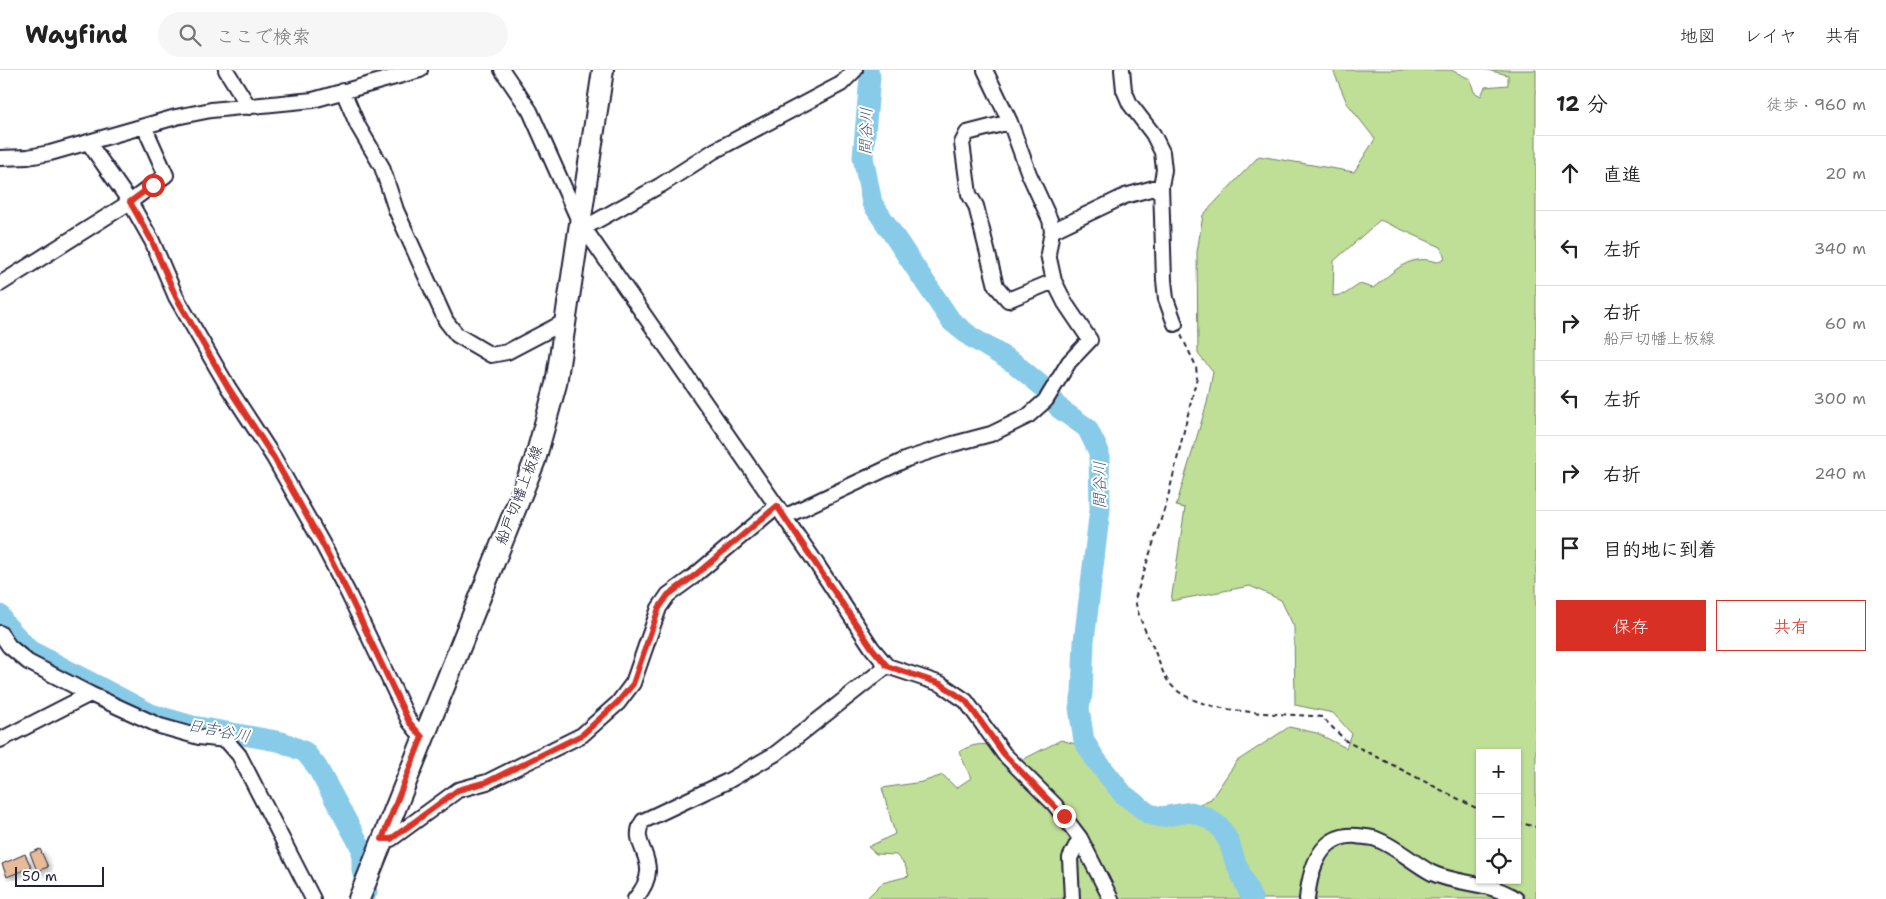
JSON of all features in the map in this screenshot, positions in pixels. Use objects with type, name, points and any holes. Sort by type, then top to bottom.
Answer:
[{"type":"main road","name":"船戸切幡上板線","points":[[363,889],[534,460],[556,384],[582,224],[603,70]]},
{"type":"street","points":[[226,70],[249,107]]},
{"type":"street","points":[[0,158],[28,157],[211,110],[313,100],[420,70]]},
{"type":"street","points":[[502,70],[530,111],[582,224],[872,648],[887,666],[941,684],[966,701],[1004,754],[1056,805],[1080,838],[1112,899]]},
{"type":"street","points":[[582,224],[661,185],[714,151],[841,84],[856,70]]},
{"type":"street","points":[[382,839],[391,839],[458,790],[487,782],[582,735],[618,702],[633,684],[659,608],[668,595],[780,511],[907,459],[991,434],[1028,416],[1049,395],[1069,362],[1090,340],[1065,303],[1054,282],[1048,254],[1052,231],[1050,220],[1029,174],[1010,122],[985,70]]},
{"type":"street","points":[[1122,70],[1124,90],[1130,104],[1153,134],[1162,152],[1164,170],[1161,186],[1165,289],[1175,324]]},
{"type":"street","points":[[343,91],[358,126],[382,167],[396,210],[442,312],[457,334],[491,355],[508,352],[566,322]]},
{"type":"street","points":[[1010,122],[966,134],[962,142],[969,194],[976,206],[996,286],[1008,300],[1054,282]]},
{"type":"street","points":[[3,278],[130,202],[166,175],[144,126]]},
{"type":"street","points":[[88,142],[130,202],[152,241],[176,297],[228,387],[274,458],[322,543],[348,593],[409,722],[422,737]]},
{"type":"street","points":[[1052,231],[1125,196],[1161,186]]},
{"type":"street","points":[[0,632],[9,646],[28,662],[90,694],[160,726],[198,737],[226,740],[239,755],[314,899]]},
{"type":"street","points":[[635,899],[645,888],[650,867],[639,840],[639,827],[643,821],[728,782],[775,754],[887,666]]},
{"type":"street","points":[[0,740],[90,694]]},
{"type":"street","points":[[1307,899],[1310,877],[1318,856],[1330,841],[1353,836],[1375,838],[1433,874],[1490,887],[1516,899]]},
{"type":"street","points":[[1072,899],[1070,858],[1080,838]]},
{"type":"path","points":[[1175,324],[1196,366],[1197,377],[1167,501],[1135,599],[1138,614],[1168,680],[1178,690],[1204,704],[1223,708],[1322,717],[1346,741],[1476,808]]},
{"type":"path","points":[[1521,823],[1536,827]]},
{"type":"green space","points":[[1333,70],[1451,70],[1470,79],[1474,92],[1481,96],[1485,87],[1508,85],[1508,75],[1487,70],[1536,70],[1536,899],[866,899],[882,883],[909,876],[905,865],[896,855],[876,854],[868,847],[895,834],[882,788],[922,782],[943,775],[956,788],[971,778],[959,752],[968,747],[976,745],[992,746],[1024,759],[1061,740],[1079,745],[1113,793],[1161,808],[1193,807],[1211,799],[1237,761],[1289,727],[1317,733],[1346,748],[1352,734],[1333,713],[1295,705],[1294,627],[1281,600],[1250,586],[1171,601],[1185,508],[1176,506],[1207,403],[1213,372],[1198,354],[1197,252],[1203,215],[1259,156],[1354,172],[1375,139],[1347,103]],"holes":[[[1380,220],[1441,247],[1445,258],[1437,262],[1427,260],[1410,262],[1403,265],[1373,288],[1360,284],[1345,294],[1333,296],[1334,261]]]},
{"type":"building","points":[[40,849],[48,867],[37,871],[30,853]]},
{"type":"building","points":[[25,854],[31,867],[7,877],[2,864]]},
{"type":"waterway","name":"間谷川","points":[[868,70],[870,77],[863,157],[872,203],[951,321],[971,337],[1014,363],[1043,387],[1060,409],[1087,428],[1099,452],[1100,509],[1084,641],[1082,694],[1079,708],[1084,741],[1096,760],[1123,794],[1149,814],[1161,817],[1191,812],[1206,817],[1220,827],[1229,842],[1235,861],[1252,899]]},
{"type":"waterway","name":"日吉谷川","points":[[0,615],[4,623],[29,650],[151,714],[193,726],[282,742],[305,752],[317,767],[362,849],[362,870],[367,892]]},
{"type":"route","points":[[153,185],[130,202],[152,241],[176,297],[228,387],[274,458],[322,543],[348,593],[409,722],[422,737],[382,839],[391,839],[458,790],[487,782],[582,735],[618,702],[633,684],[659,608],[668,595],[694,576],[777,506],[872,648],[887,666],[941,684],[966,701],[1004,754],[1056,805],[1064,816]]}]
